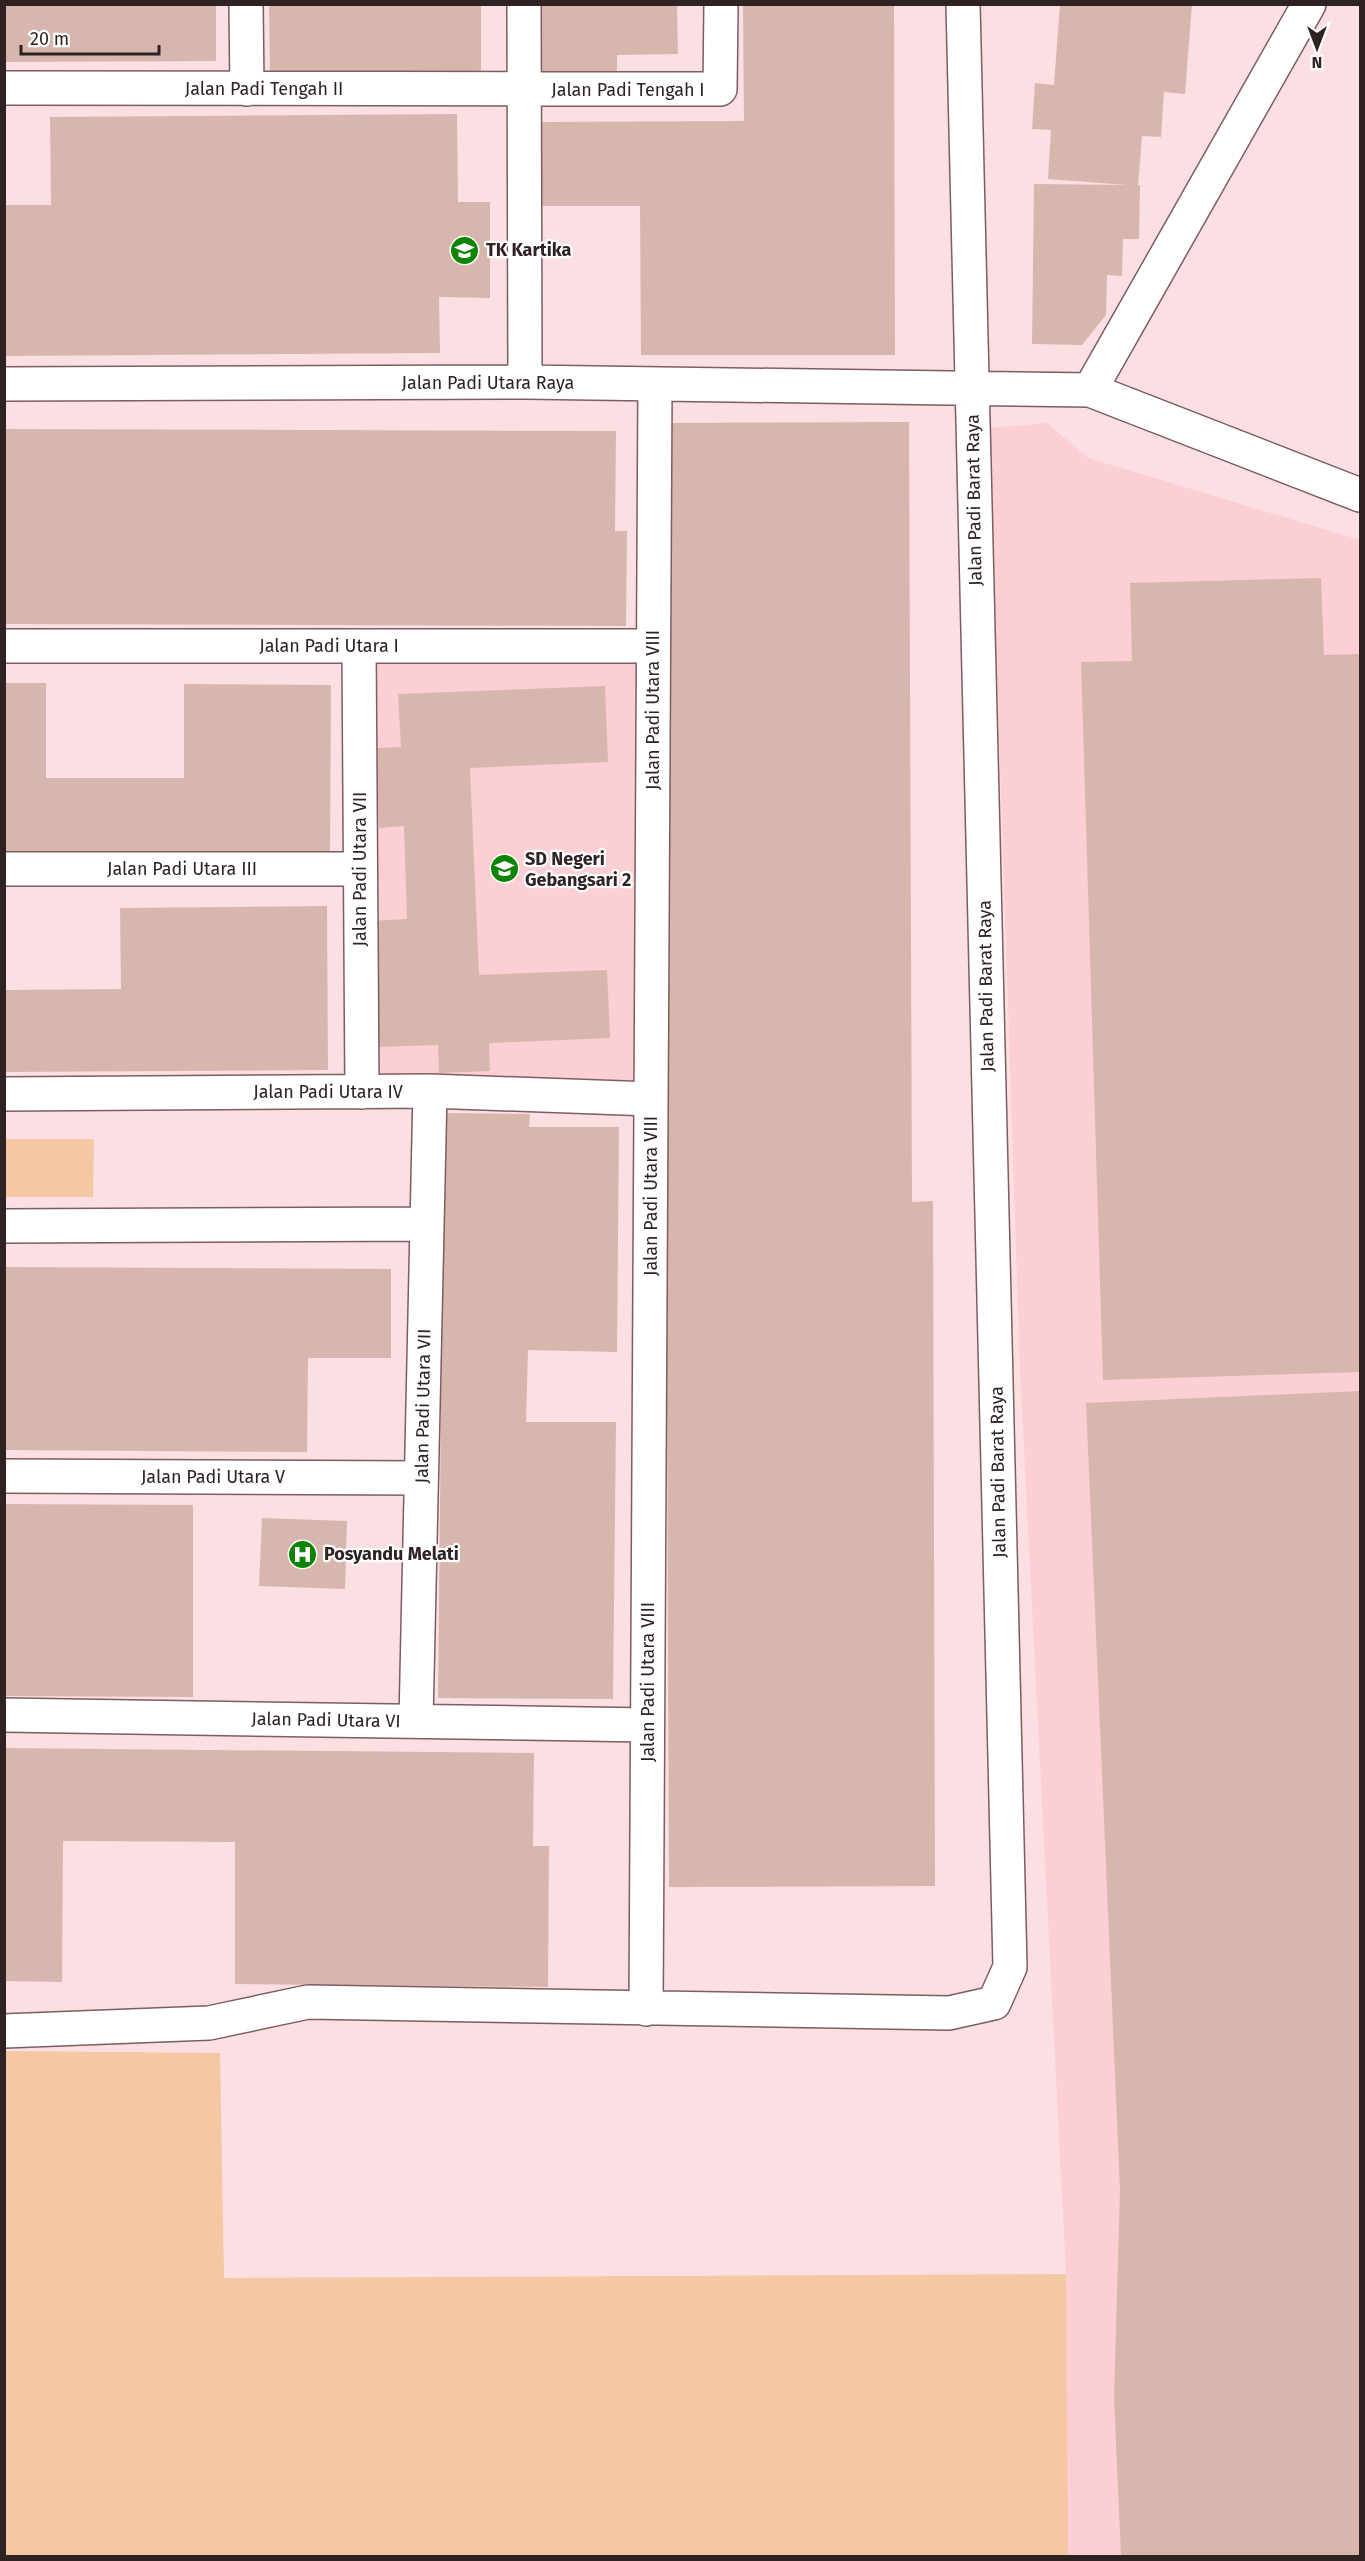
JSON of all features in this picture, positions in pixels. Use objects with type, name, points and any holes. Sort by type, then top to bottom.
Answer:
[{"type":"street","points":[[246,4],[247,89]]},
{"type":"street","points":[[524,4],[525,382]]},
{"type":"street","name":"Jalan Padi Tengah I","points":[[524,90],[720,89],[721,4]]},
{"type":"street","name":"Jalan Padi Barat Raya","points":[[646,2009],[949,2013],[994,2002],[1010,1968],[982,389],[963,4]]},
{"type":"street","points":[[1309,4],[1090,390],[1360,495]]},
{"type":"street","name":"Jalan Padi Tengah II","points":[[4,88],[524,90]]},
{"type":"street","name":"Jalan Padi Utara Raya","points":[[4,384],[525,382],[1090,390]]},
{"type":"street","name":"Jalan Padi Utara VIII","points":[[646,2009],[655,384]]},
{"type":"street","name":"Jalan Padi Utara I","points":[[4,646],[653,646]]},
{"type":"street","name":"Jalan Padi Utara VII","points":[[359,646],[362,1092]]},
{"type":"street","name":"Jalan Padi Utara III","points":[[4,869],[360,869]]},
{"type":"street","name":"Jalan Padi Utara VII","points":[[416,1721],[430,1091]]},
{"type":"street","name":"Jalan Padi Utara IV","points":[[4,1094],[430,1091],[651,1099]]},
{"type":"street","points":[[4,1226],[427,1224]]},
{"type":"street","name":"Jalan Padi Utara V","points":[[4,1476],[421,1478]]},
{"type":"street","name":"Jalan Padi Utara VI","points":[[4,1715],[647,1725]]},
{"type":"street","points":[[4,2031],[209,2023],[308,2002],[646,2009]]},
{"type":"shaded area","points":[[1047,423],[1088,458],[1360,540],[1360,2556],[1066,2556],[1066,2274],[1020,1370],[989,428]]},
{"type":"shaded area","name":"SD Negeri Gebangsari 2","points":[[362,653],[642,653],[642,1086],[369,1084]]},
{"type":"shaded area","points":[[4,1139],[94,1139],[93,1197],[5,1197]]},
{"type":"shaded area","points":[[5,2051],[220,2053],[224,2278],[1066,2274],[1068,2556],[5,2556]]},
{"type":"building","points":[[4,4],[216,4],[216,61],[4,62]]},
{"type":"building","points":[[269,4],[481,4],[481,72],[270,75]]},
{"type":"building","points":[[540,4],[677,4],[678,54],[617,55],[617,71],[542,72]]},
{"type":"building","points":[[1060,4],[1192,4],[1185,94],[1164,92],[1161,137],[1142,136],[1138,185],[1140,185],[1139,239],[1123,239],[1122,276],[1107,275],[1106,315],[1082,345],[1032,344],[1034,184],[1127,185],[1048,179],[1051,130],[1032,129],[1035,83],[1054,85]]},
{"type":"building","points":[[743,5],[894,5],[895,355],[641,355],[640,206],[542,206],[542,122],[744,121]]},
{"type":"building","points":[[457,114],[458,202],[490,202],[490,298],[439,297],[440,353],[4,356],[4,205],[51,205],[50,117]]},
{"type":"building","points":[[909,422],[912,1202],[933,1201],[935,1886],[669,1887],[663,423]]},
{"type":"building","points":[[4,429],[616,431],[615,531],[627,531],[626,626],[4,624]]},
{"type":"building","points":[[1321,578],[1324,655],[1360,654],[1360,1372],[1103,1380],[1081,662],[1132,661],[1130,583]]},
{"type":"building","points":[[4,683],[46,683],[46,778],[184,778],[184,684],[331,685],[330,855],[4,853]]},
{"type":"building","points":[[605,686],[608,762],[470,768],[479,975],[607,970],[610,1038],[489,1043],[490,1071],[439,1073],[438,1045],[375,1047],[371,921],[407,919],[404,826],[379,828],[376,748],[401,747],[398,694]]},
{"type":"building","points":[[327,906],[328,1070],[4,1072],[4,990],[121,989],[120,908]]},
{"type":"building","points":[[444,1113],[530,1114],[529,1127],[619,1127],[617,1352],[528,1350],[526,1422],[616,1422],[613,1699],[438,1698]]},
{"type":"building","points":[[4,1267],[391,1269],[391,1358],[308,1358],[307,1452],[4,1450]]},
{"type":"building","points":[[1360,1391],[1360,2556],[1121,2556],[1114,2397],[1120,2190],[1086,1403]]},
{"type":"building","points":[[4,1504],[193,1505],[193,1697],[4,1696]]},
{"type":"building","name":"Posyandu Melati","points":[[262,1518],[347,1521],[345,1589],[259,1586]]},
{"type":"building","points":[[4,1748],[534,1753],[533,1846],[549,1846],[548,1987],[235,1984],[235,1842],[63,1841],[62,1982],[4,1981]]},
{"type":"place","name":"TK Kartika","points":[[465,250]]},
{"type":"place","name":"SD Negeri Gebangsari 2","points":[[504,869]]},
{"type":"place","name":"Posyandu Melati","points":[[303,1554]]}]
